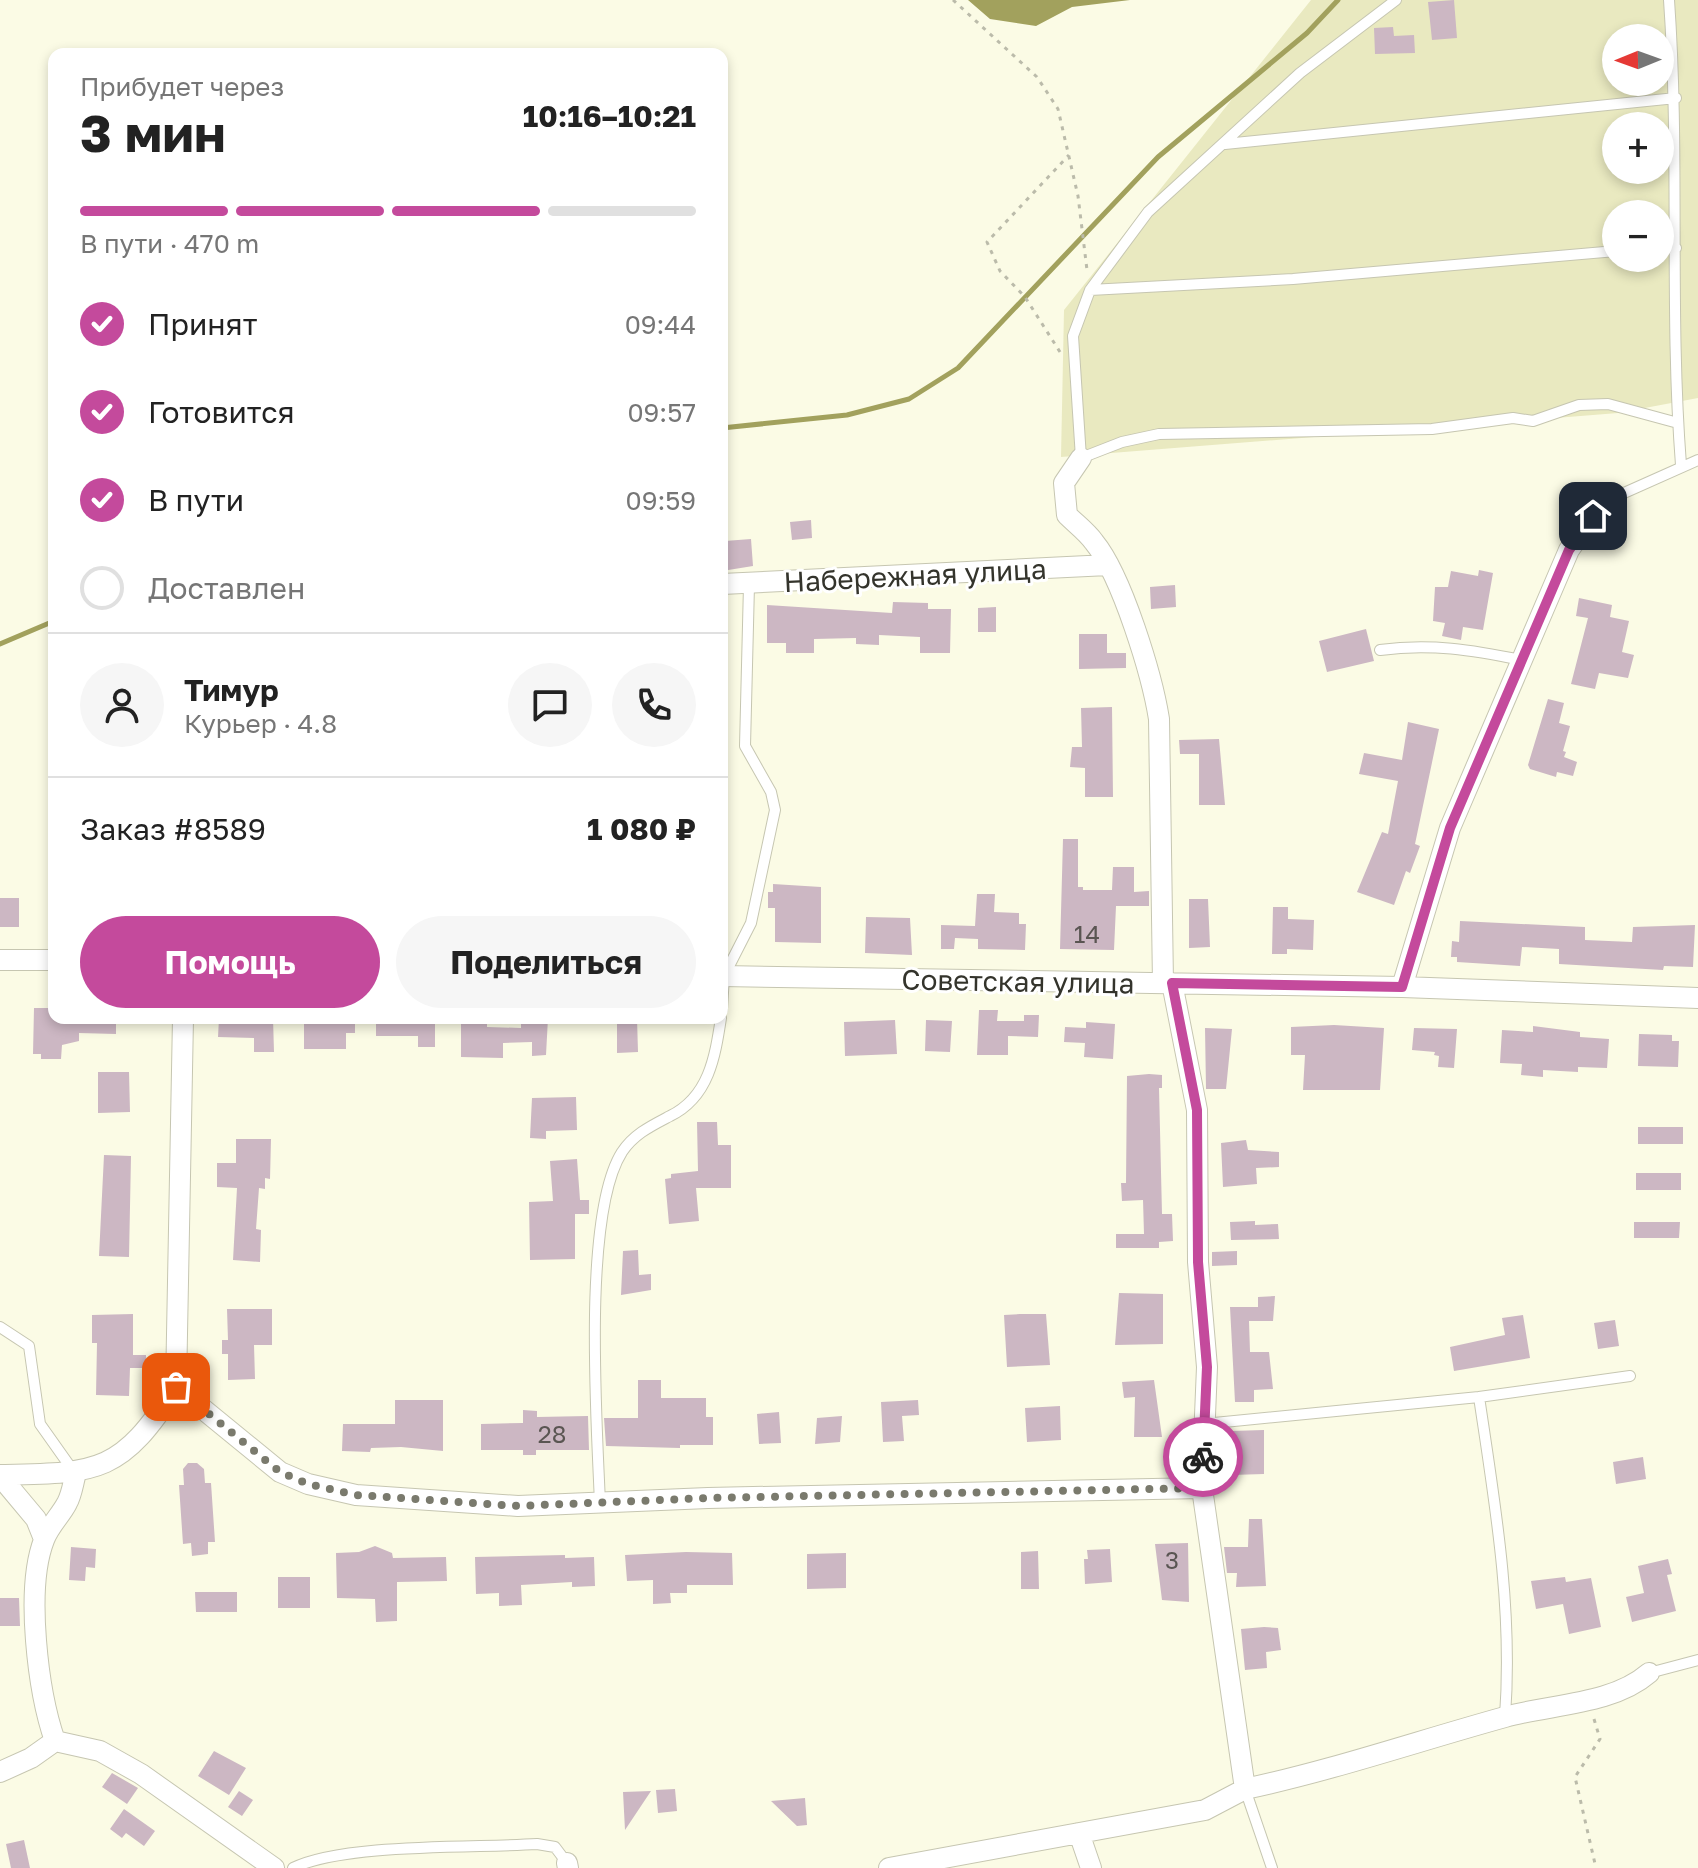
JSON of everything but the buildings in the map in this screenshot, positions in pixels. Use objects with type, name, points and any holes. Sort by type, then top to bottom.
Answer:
[{"type":"street","points":[[1081,458],[1064,483],[1067,515],[1094,542],[1108,565],[1152,677],[1159,719],[1167,983],[1197,1110],[1198,1262],[1207,1367],[1202,1488],[1245,1789]]},
{"type":"street","points":[[1402,987],[1450,828],[1569,550],[1593,516]]},
{"type":"street","name":"Набережная улица","points":[[728,584],[1108,565]]},
{"type":"street","points":[[0,960],[48,960]]},
{"type":"street","name":"Советская улица","points":[[728,976],[1402,987],[1698,998]]},
{"type":"street","points":[[0,1476],[76,1473],[115,1459],[147,1432],[176,1387],[183,1024]]},
{"type":"street","points":[[176,1387],[280,1472],[308,1484],[356,1495],[504,1505],[1202,1488]]},
{"type":"street","points":[[55,1741],[42,1706],[36,1628],[38,1570],[44,1539],[69,1500],[76,1473]]},
{"type":"street","points":[[0,1476],[36,1519],[44,1539]]},
{"type":"street","points":[[889,1868],[1205,1810],[1245,1789],[1440,1738],[1505,1717],[1621,1690],[1649,1673]]},
{"type":"street","points":[[0,1772],[31,1758],[55,1741],[100,1751],[141,1774],[274,1868]]},
{"type":"street","points":[[1079,1833],[1091,1868]]},
{"type":"lane","points":[[1396,0],[1300,73],[1148,212],[1090,290],[1073,336],[1081,458],[1122,442],[1159,434],[1432,429],[1513,418],[1533,421],[1579,405],[1626,407],[1678,423]]},
{"type":"lane","points":[[1669,0],[1676,98],[1678,423],[1681,465]]},
{"type":"lane","points":[[1225,144],[1676,98]]},
{"type":"lane","points":[[1090,290],[1293,279],[1602,252]]},
{"type":"lane","points":[[1593,516],[1615,497],[1698,460]]},
{"type":"lane","points":[[728,967],[751,923],[775,810],[771,792],[745,746],[749,585]]},
{"type":"lane","points":[[1380,650],[1417,645],[1462,648],[1521,660]]},
{"type":"lane","points":[[600,1504],[596,1385],[599,1231],[607,1186],[621,1153],[634,1137],[695,1099],[711,1067],[720,1024]]},
{"type":"lane","points":[[0,1327],[29,1346],[40,1424],[76,1473]]},
{"type":"lane","points":[[1204,1424],[1479,1397],[1630,1376]]},
{"type":"lane","points":[[1479,1397],[1504,1565],[1509,1659],[1505,1717]]},
{"type":"lane","points":[[1649,1673],[1698,1660]]},
{"type":"lane","points":[[1245,1789],[1272,1868]]},
{"type":"lane","points":[[293,1868],[311,1859],[372,1852],[537,1844],[555,1847],[568,1866]]},
{"type":"path","points":[[953,0],[1037,77],[1058,109],[1069,155],[1090,290]]},
{"type":"path","points":[[1069,155],[987,242],[1000,271],[1025,297],[1075,376]]},
{"type":"path","points":[[1576,1700],[1591,1714],[1600,1739],[1575,1777],[1596,1868]]},
{"type":"green space","points":[[1311,0],[1698,0],[1698,398],[1618,413],[1061,457],[1064,310]]},
{"type":"shaded area","points":[[968,0],[1130,0],[1072,7],[1036,26],[990,19]]},
{"type":"waterway","points":[[728,427],[847,415],[909,399],[958,368],[1158,157],[1307,33],[1338,0]]},
{"type":"waterway","points":[[0,644],[48,624]]},
{"type":"way so far","points":[[176,1387],[280,1472],[308,1484],[356,1495],[518,1506],[708,1498],[1202,1488],[1203,1457]]},
{"type":"route","points":[[1203,1457],[1207,1367],[1198,1262],[1197,1110],[1172,983],[1402,987],[1450,828],[1569,550],[1593,516]]}]
